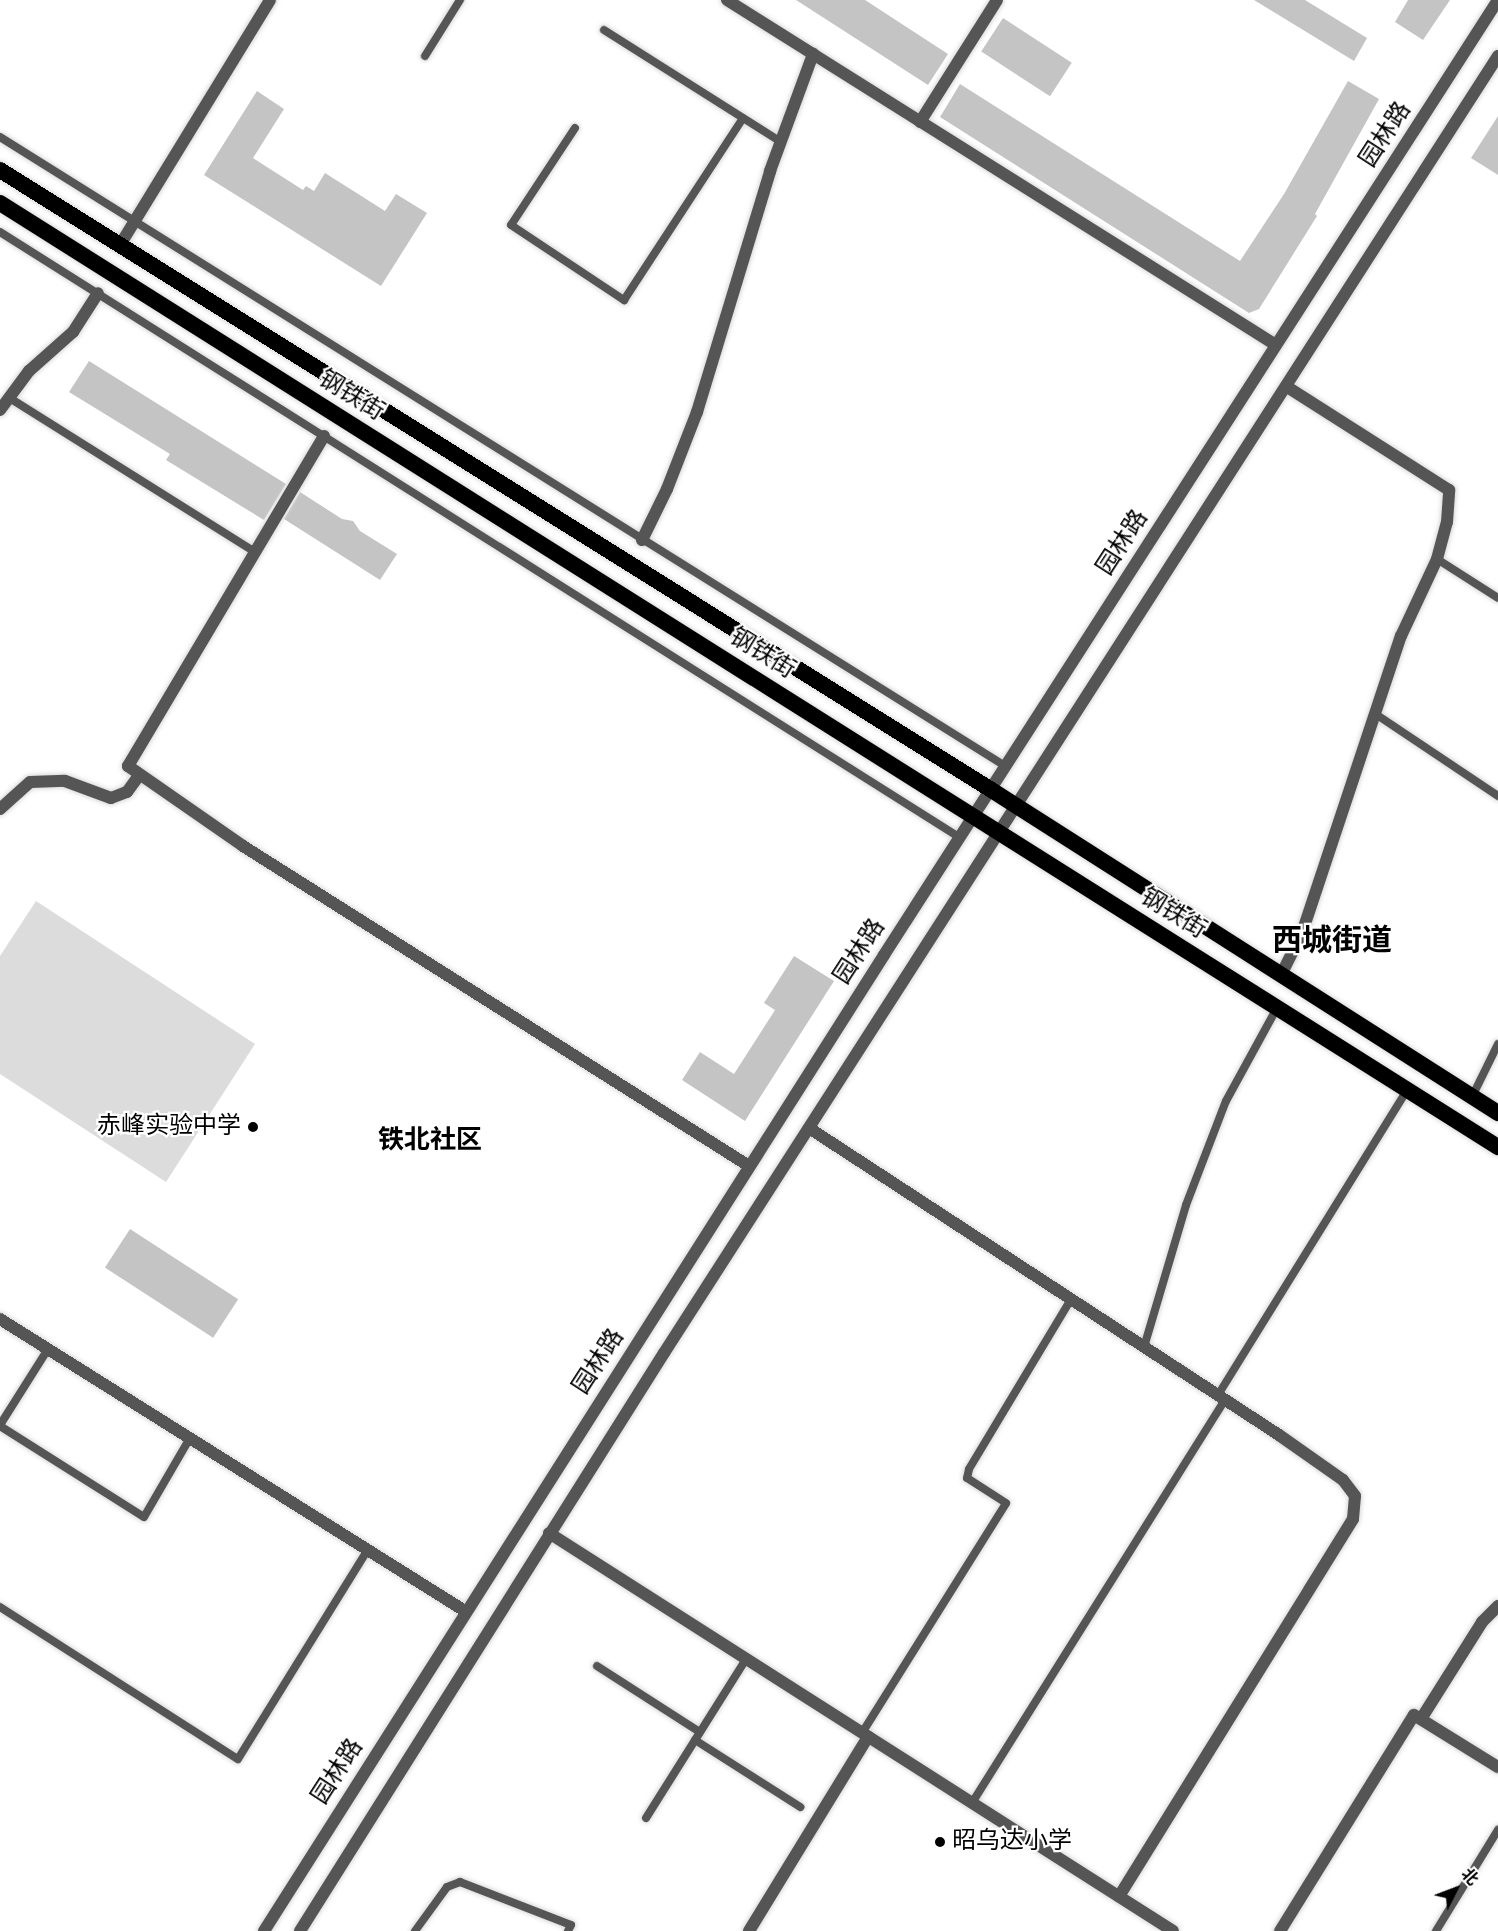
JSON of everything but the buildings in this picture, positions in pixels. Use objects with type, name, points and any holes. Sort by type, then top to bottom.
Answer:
[{"type":"highway","name":"钢铁街","points":[[0,170],[990,789],[1498,1113]]},
{"type":"highway","name":"钢铁街","points":[[0,204],[1498,1148]]},
{"type":"street","points":[[120,245],[270,0]]},
{"type":"street","points":[[728,0],[1276,345]]},
{"type":"street","points":[[920,122],[997,0]]},
{"type":"street","name":"园林路","points":[[264,1931],[465,1611],[959,837],[1498,0]]},
{"type":"street","points":[[642,540],[668,489],[697,412],[780,142],[813,54]]},
{"type":"street","name":"园林路","points":[[300,1931],[549,1533],[1497,61]]},
{"type":"street","points":[[0,410],[29,371],[73,332],[98,293]]},
{"type":"street","points":[[1281,975],[1302,933],[1377,715],[1401,636],[1437,559],[1447,522],[1449,490],[1286,386]]},
{"type":"street","points":[[324,436],[128,766],[138,777],[749,1166]]},
{"type":"street","points":[[0,809],[30,782],[65,782],[111,798],[127,792],[138,777]]},
{"type":"street","points":[[809,1128],[1221,1397],[1343,1480],[1355,1496],[1353,1519],[1119,1896]]},
{"type":"street","points":[[0,1319],[465,1611]]},
{"type":"street","points":[[549,1533],[1173,1931]]},
{"type":"street","points":[[1421,1719],[1482,1622],[1498,1606]]},
{"type":"street","points":[[1280,1931],[1414,1715],[1497,1763]]},
{"type":"street","points":[[749,1931],[865,1735]]},
{"type":"lane","points":[[425,56],[460,0]]},
{"type":"lane","points":[[604,30],[780,142]]},
{"type":"lane","points":[[575,128],[511,225],[624,300],[743,118]]},
{"type":"lane","points":[[0,137],[1005,766]]},
{"type":"lane","points":[[0,232],[959,837]]},
{"type":"lane","points":[[8,397],[255,552]]},
{"type":"lane","points":[[1437,559],[1498,598]]},
{"type":"lane","points":[[1377,715],[1498,796]]},
{"type":"lane","points":[[1144,1347],[1186,1205],[1226,1101],[1277,1008]]},
{"type":"lane","points":[[1472,1097],[1498,1044]]},
{"type":"lane","points":[[972,1803],[1407,1090]]},
{"type":"lane","points":[[865,1735],[1006,1503],[967,1478],[969,1469],[1071,1299]]},
{"type":"lane","points":[[48,1349],[0,1426],[144,1517],[190,1438]]},
{"type":"lane","points":[[0,1607],[238,1759],[368,1549]]},
{"type":"lane","points":[[646,1818],[746,1659]]},
{"type":"lane","points":[[597,1666],[800,1807]]},
{"type":"lane","points":[[1436,1931],[1498,1830]]},
{"type":"lane","points":[[415,1931],[447,1887],[460,1882],[571,1925],[568,1931]]},
{"type":"shaded area","points":[[36,901],[255,1044],[166,1182],[0,1074],[0,956]]},
{"type":"place","name":"赤峰实验中学","points":[[253,1127]]},
{"type":"place","name":"昭乌达小学","points":[[940,1842]]},
{"type":"district","name":"西城街道","points":[[1332,941]]},
{"type":"district","name":"铁北社区","points":[[430,1141]]}]
